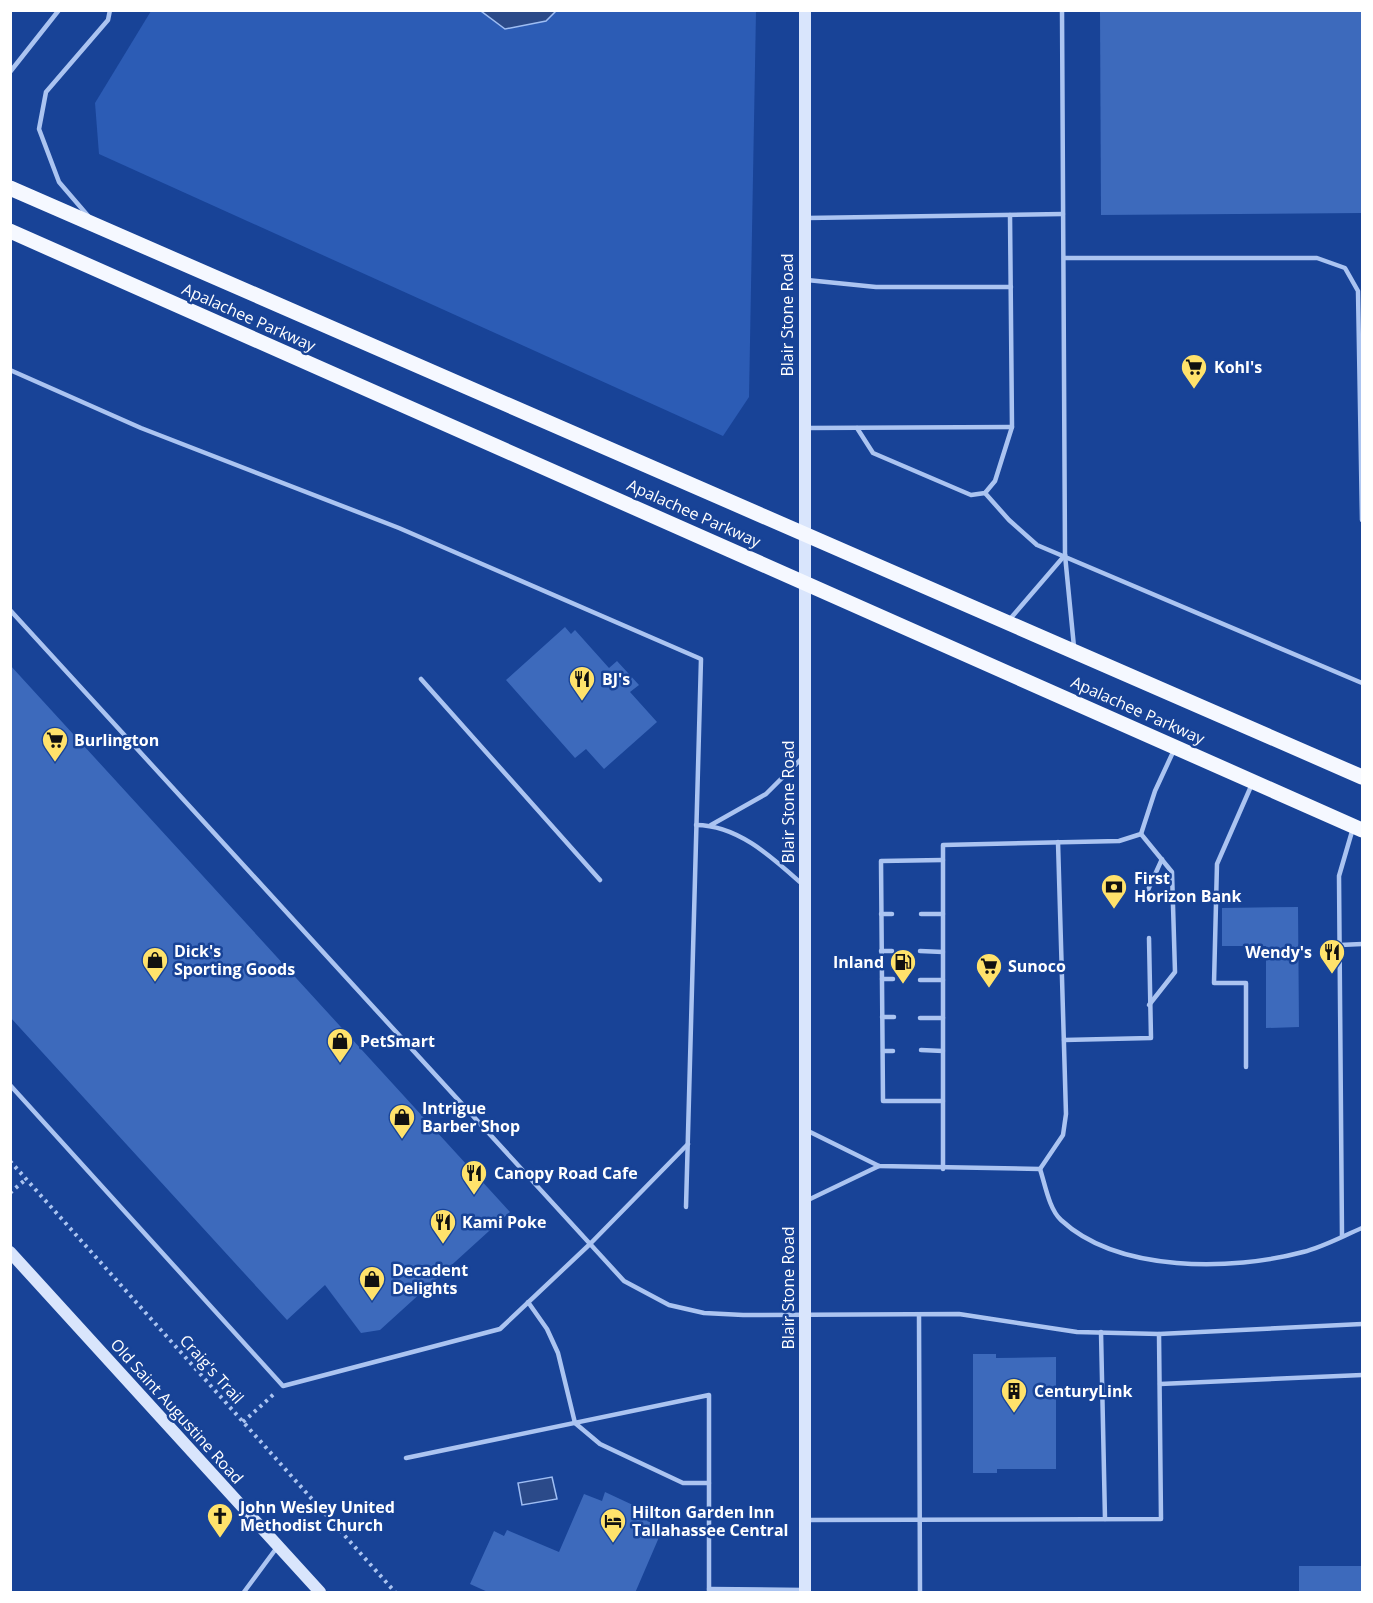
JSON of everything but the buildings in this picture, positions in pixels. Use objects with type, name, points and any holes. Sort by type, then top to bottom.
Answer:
[{"type":"main road","name":"Blair Stone Road","points":[[805,10],[805,1591]]},
{"type":"main road","name":"Apalachee Parkway","points":[[10,188],[1362,777]]},
{"type":"main road","name":"Apalachee Parkway","points":[[10,231],[1358,827]]},
{"type":"main road","name":"Old Saint Augustine Road","points":[[10,1252],[320,1593]]},
{"type":"lane","points":[[10,72],[58,10]]},
{"type":"lane","points":[[97,226],[58,182],[39,129],[46,92],[108,20],[110,10]]},
{"type":"lane","points":[[1062,10],[1065,555],[1075,652]]},
{"type":"lane","points":[[804,218],[1063,214]]},
{"type":"lane","points":[[857,428],[873,453],[970,495],[985,493],[995,481],[1012,427],[1010,215]]},
{"type":"lane","points":[[1064,258],[1317,258],[1345,268],[1358,291],[1361,343],[1362,520]]},
{"type":"lane","points":[[804,280],[876,287],[1011,287]]},
{"type":"lane","points":[[10,370],[141,428],[399,528],[701,659],[686,1207]]},
{"type":"lane","points":[[804,429],[1012,427]]},
{"type":"lane","points":[[985,493],[1009,520],[1037,545],[1362,683]]},
{"type":"lane","points":[[1007,623],[1065,555]]},
{"type":"lane","points":[[10,610],[624,1281],[669,1305],[704,1312],[805,1317],[959,1314],[1077,1332],[1159,1334],[1362,1324]]},
{"type":"lane","points":[[421,679],[600,880]]},
{"type":"lane","points":[[1141,834],[1155,791],[1176,746]]},
{"type":"lane","points":[[711,825],[766,794],[804,756]]},
{"type":"lane","points":[[1246,1067],[1246,983],[1214,982],[1217,864],[1253,781]]},
{"type":"lane","points":[[696,825],[711,825],[761,848],[804,886]]},
{"type":"lane","points":[[1342,1236],[1339,876],[1358,827]]},
{"type":"lane","points":[[943,1168],[943,845],[1119,841],[1141,834]]},
{"type":"lane","points":[[1141,834],[1172,872],[1174,972],[1149,1005]]},
{"type":"lane","points":[[1040,1169],[1063,1135],[1066,1114],[1058,842]]},
{"type":"lane","points":[[1148,890],[1162,859]]},
{"type":"lane","points":[[943,860],[881,861],[883,1101],[943,1101]]},
{"type":"lane","points":[[881,914],[892,914]]},
{"type":"lane","points":[[921,914],[943,914]]},
{"type":"lane","points":[[1064,1040],[1150,1038],[1149,938]]},
{"type":"lane","points":[[1340,945],[1362,944]]},
{"type":"lane","points":[[882,951],[892,951]]},
{"type":"lane","points":[[920,951],[943,951]]},
{"type":"lane","points":[[882,979],[893,979]]},
{"type":"lane","points":[[920,980],[943,980]]},
{"type":"lane","points":[[882,1017],[894,1017]]},
{"type":"lane","points":[[920,1018],[943,1018]]},
{"type":"lane","points":[[921,1050],[943,1051]]},
{"type":"lane","points":[[883,1051],[893,1051]]},
{"type":"lane","points":[[10,1085],[283,1386],[500,1329],[590,1244],[688,1144]]},
{"type":"lane","points":[[804,1129],[879,1167]]},
{"type":"lane","points":[[804,1202],[879,1167],[1040,1169]]},
{"type":"lane","points":[[1040,1169],[1059,1220],[1096,1244],[1155,1262],[1220,1266],[1304,1252],[1362,1228]]},
{"type":"lane","points":[[528,1302],[547,1329],[558,1353],[575,1423],[600,1444],[683,1483],[709,1484]]},
{"type":"lane","points":[[919,1315],[920,1593]]},
{"type":"lane","points":[[1101,1332],[1105,1519]]},
{"type":"lane","points":[[805,1520],[1161,1519],[1159,1334]]},
{"type":"lane","points":[[1160,1384],[1362,1375]]},
{"type":"lane","points":[[406,1458],[709,1395],[709,1591],[805,1591]]},
{"type":"lane","points":[[244,1593],[278,1546]]},
{"type":"path","name":"Craig's Trail","points":[[10,1161],[395,1593]]},
{"type":"path","points":[[10,1193],[26,1179]]},
{"type":"path","points":[[243,1422],[283,1386]]},
{"type":"shaded area","points":[[151,11],[756,11],[749,397],[723,436],[99,154],[95,103]]},
{"type":"shaded area","points":[[481,11],[556,11],[546,21],[505,29]]},
{"type":"shaded area","points":[[552,1477],[557,1499],[522,1505],[518,1483]]},
{"type":"place","name":"Kohl's","points":[[1194,390]]},
{"type":"place","name":"BJ's","points":[[582,702]]},
{"type":"place","name":"Burlington","points":[[55,763]]},
{"type":"place","name":"First Horizon Bank","points":[[1114,910]]},
{"type":"place","name":"Wendy's","points":[[1332,975]]},
{"type":"place","name":"Dick's Sporting Goods","points":[[155,983]]},
{"type":"place","name":"Inland","points":[[903,985]]},
{"type":"place","name":"Sunoco","points":[[989,989]]},
{"type":"place","name":"PetSmart","points":[[340,1064]]},
{"type":"place","name":"Intrigue Barber Shop","points":[[402,1140]]},
{"type":"place","name":"Canopy Road Cafe","points":[[474,1196]]},
{"type":"place","name":"Kami Poke","points":[[443,1245]]},
{"type":"place","name":"Decadent Delights","points":[[372,1302]]},
{"type":"place","name":"CenturyLink","points":[[1014,1414]]},
{"type":"place","name":"John Wesley United Methodist Church","points":[[220,1539]]},
{"type":"place","name":"Hilton Garden Inn Tallahassee Central","points":[[613,1544]]}]
